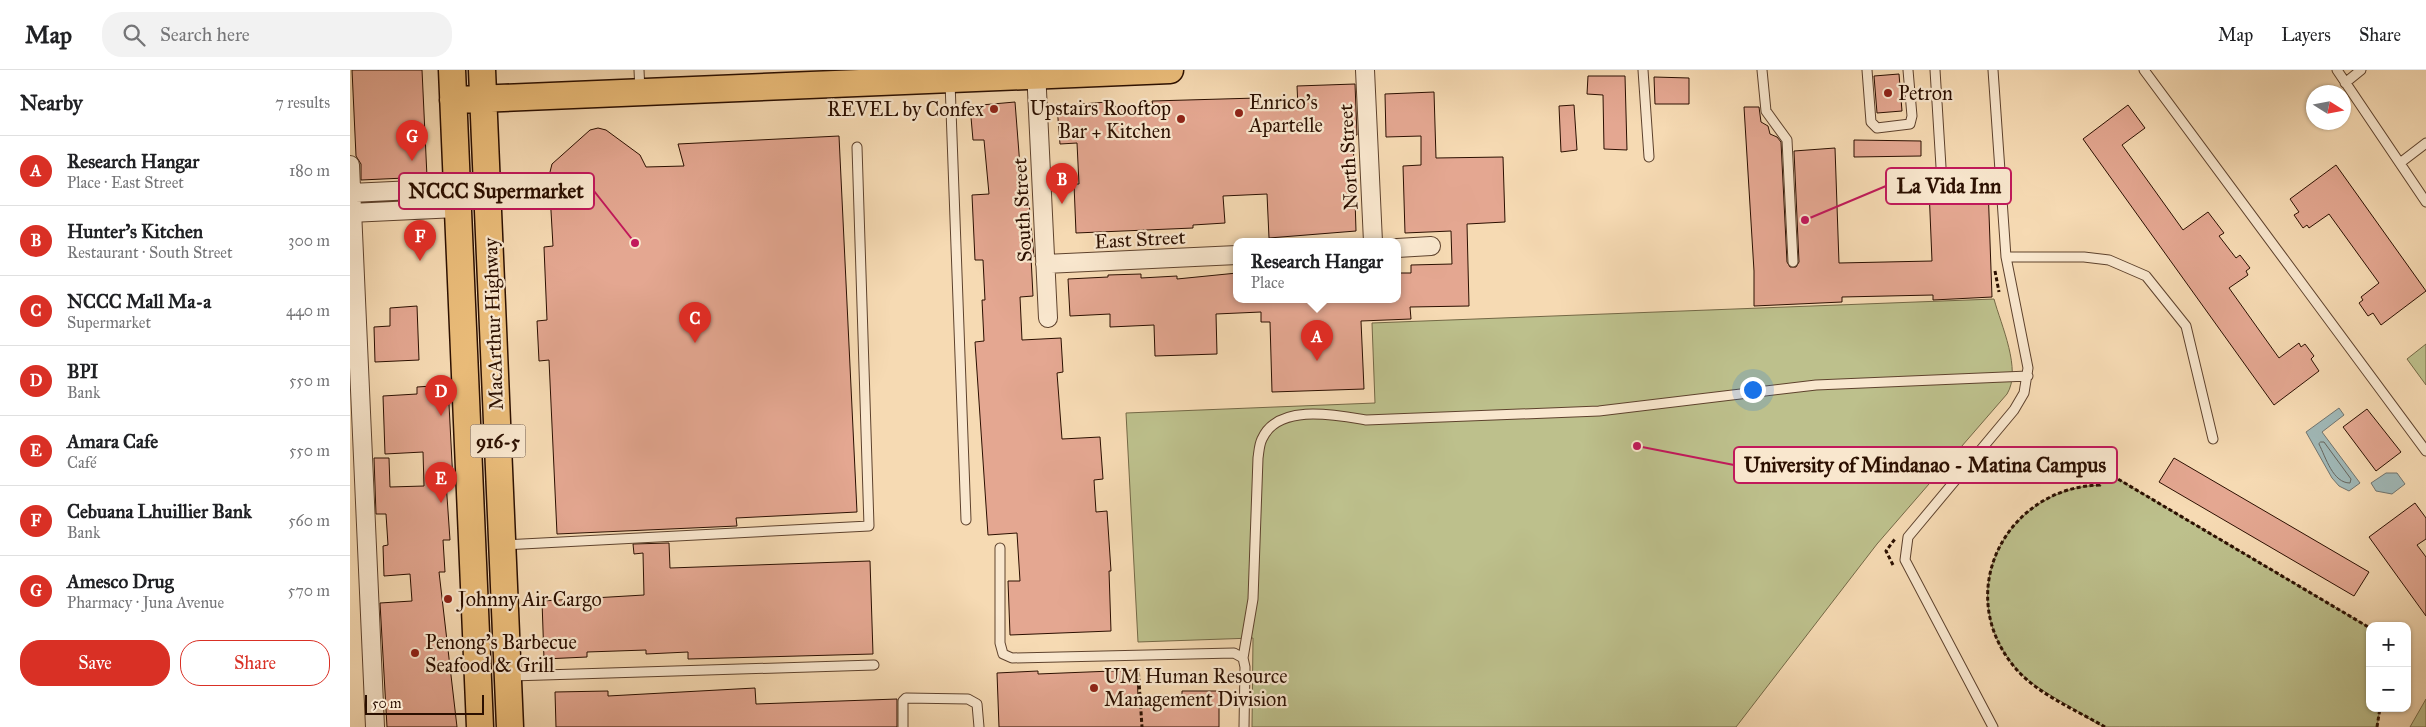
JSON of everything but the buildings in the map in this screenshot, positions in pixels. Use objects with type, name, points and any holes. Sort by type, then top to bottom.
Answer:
[{"type":"main road","name":"MacArthur Highway","points":[[452,70],[480,727]]},
{"type":"main road","name":"MacArthur Highway","points":[[482,70],[492,106],[488,205],[510,727]]},
{"type":"main road","points":[[453,100],[492,106],[640,82],[1170,70]]},
{"type":"main road","points":[[478,678],[508,676]]},
{"type":"street","name":"North Street","points":[[1365,70],[1373,238]]},
{"type":"street","name":"South Street","points":[[1036,73],[1048,318]]},
{"type":"street","points":[[350,165],[355,381],[375,727]]},
{"type":"street","points":[[351,193],[457,198]]},
{"type":"street","points":[[351,213],[457,198]]},
{"type":"street","points":[[1401,248],[1431,246]]},
{"type":"street","name":"East Street","points":[[1045,264],[1233,255]]},
{"type":"lane","points":[[1643,70],[1649,157]]},
{"type":"lane","points":[[1762,70],[1766,111],[1787,140],[1793,262]]},
{"type":"lane","points":[[1868,70],[1872,122],[1877,128],[1910,124],[1912,116],[1908,70]]},
{"type":"lane","points":[[1935,70],[1942,183]]},
{"type":"lane","points":[[1993,70],[2006,256],[2028,376],[2024,393],[2014,410],[1908,537],[1905,548],[1905,560],[1993,727]]},
{"type":"lane","points":[[2144,70],[2426,451]]},
{"type":"lane","points":[[2337,70],[2426,202]]},
{"type":"lane","points":[[2346,83],[2361,70]]},
{"type":"lane","points":[[948,76],[966,520]]},
{"type":"lane","points":[[2400,163],[2426,143]]},
{"type":"lane","points":[[502,545],[869,526],[856,147]]},
{"type":"lane","points":[[2006,256],[2084,257],[2109,260],[2146,276],[2186,326],[2213,439]]},
{"type":"lane","points":[[1244,727],[1245,667],[1243,658],[1254,599],[1258,465],[1262,439],[1272,425],[1297,414],[1330,414],[1366,420],[1599,411],[1816,385],[2028,376]]},
{"type":"lane","points":[[1000,548],[1000,643],[1003,654],[1012,658],[1227,652],[1234,653],[1243,658]]},
{"type":"lane","points":[[508,676],[874,665]]},
{"type":"lane","points":[[903,727],[903,701],[906,698],[968,699],[977,704],[979,727]]},
{"type":"path","points":[[1995,267],[2000,295]]},
{"type":"path","points":[[2106,727],[2046,692],[2019,673],[2000,646],[1994,631],[1988,598],[1989,582],[1998,550],[2015,522],[2040,501],[2055,493],[2070,488],[2100,485],[2106,472],[2366,626]]},
{"type":"path","points":[[1895,568],[1886,550],[1898,536]]},
{"type":"path","points":[[2377,727],[2379,712]]},
{"type":"green space","points":[[1994,299],[2009,347],[2011,360],[2011,384],[2007,394],[1877,544],[1736,727],[1252,727],[1253,638],[1138,642],[1126,413],[1375,403],[1372,323]]},
{"type":"green space","points":[[2426,344],[2426,385],[2407,359]]},
{"type":"green space","points":[[2106,472],[2366,626],[2366,712],[2379,712],[2377,727],[2105,727],[2045,692],[2022,675],[2010,661],[1994,632],[1988,602],[1990,573],[2000,546],[2017,522],[2040,503],[2068,490],[2100,485]]},
{"type":"green space","points":[[2426,699],[2426,727],[2410,727]]},
{"type":"water","points":[[2339,408],[2344,415],[2322,432],[2360,483],[2349,491],[2339,486],[2332,478],[2306,432]]},
{"type":"water","points":[[2386,473],[2397,473],[2405,484],[2392,494],[2376,491],[2371,483]]},
{"type":"place","name":"Petron","points":[[1888,93]]},
{"type":"place","name":"REVEL by Confex","points":[[994,109]]},
{"type":"place","name":"Enrico's Apartelle","points":[[1239,113]]},
{"type":"place","name":"Upstairs Rooftop Bar + Kitchen","points":[[1181,119]]},
{"type":"place","name":"Amesco Drug","points":[[412,161]]},
{"type":"place","name":"Hunter's Kitchen","points":[[1062,204]]},
{"type":"place","name":"La Vida Inn","points":[[1805,220]]},
{"type":"place","name":"NCCC Supermarket","points":[[635,243]]},
{"type":"place","name":"Cebuana Lhuillier Bank","points":[[420,261]]},
{"type":"place","name":"NCCC Mall Ma-a","points":[[695,343]]},
{"type":"place","name":"Research Hangar","points":[[1317,361]]},
{"type":"place","name":"BPI","points":[[441,416]]},
{"type":"place","name":"University of Mindanao - Matina Campus","points":[[1637,446]]},
{"type":"place","name":"Amara Cafe","points":[[441,503]]},
{"type":"place","name":"Johnny Air Cargo","points":[[448,599]]},
{"type":"place","name":"Penong's Barbecue Seafood & Grill","points":[[415,653]]},
{"type":"place","name":"UM Human Resource Management Division","points":[[1094,688]]}]
